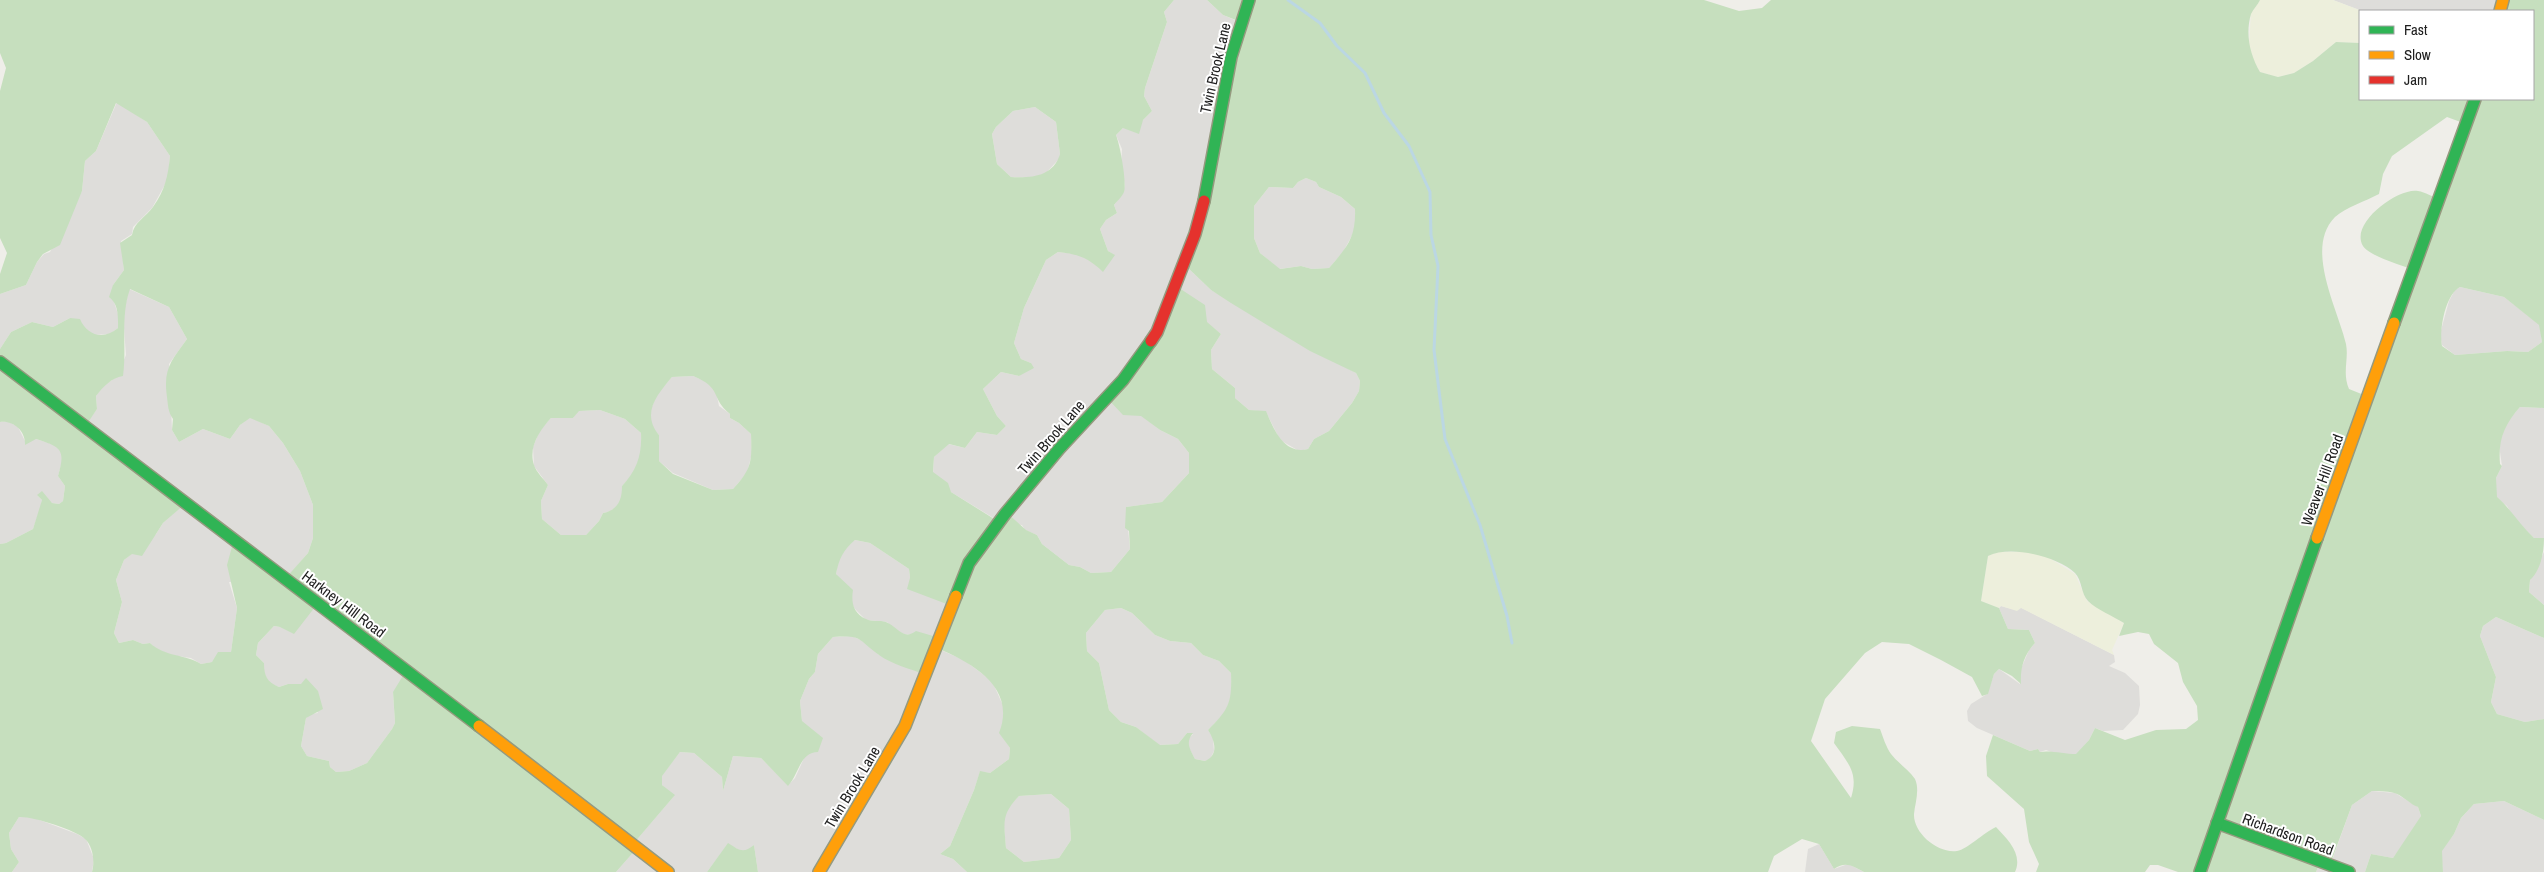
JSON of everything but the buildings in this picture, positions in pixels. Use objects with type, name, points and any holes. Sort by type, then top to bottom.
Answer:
[{"type":"street","name":"Twin Brook Lane","points":[[819,872],[905,726],[969,563],[1031,482],[1128,373],[1157,332],[1195,234],[1204,202],[1231,57],[1249,0]]},
{"type":"street","name":"Weaver Hill Road","points":[[2200,872],[2245,739],[2475,100]]},
{"type":"street","name":"Harkney Hill Road","points":[[0,362],[560,787],[668,872]]},
{"type":"street","name":"Richardson Road","points":[[2217,823],[2350,872]]},
{"type":"shaded area","points":[[1174,0],[1207,0],[1223,15],[1242,23],[1187,267],[1211,290],[1356,373],[1360,381],[1359,391],[1352,403],[1329,431],[1314,439],[1308,449],[1299,451],[1280,440],[1266,412],[1249,410],[1235,398],[1235,388],[1212,369],[1211,350],[1221,334],[1207,323],[1123,415],[1141,415],[1160,430],[1178,439],[1189,453],[1189,473],[1162,502],[1126,507],[1130,549],[1111,572],[1091,573],[1080,567],[1069,565],[1042,544],[1037,535],[1025,530],[1022,525],[1000,522],[951,492],[933,473],[934,457],[948,444],[965,448],[977,432],[997,435],[1006,426],[997,416],[983,389],[1001,372],[1019,376],[1031,363],[1021,359],[1014,343],[1024,308],[1046,260],[1058,252],[1077,254],[1090,260],[1114,255],[1108,251],[1100,229],[1106,220],[1117,213],[1114,205],[1123,193],[1125,185],[1121,168],[1122,149],[1116,135],[1123,128],[1143,120],[1152,111],[1144,96],[1145,88],[1167,22],[1164,12]]},
{"type":"shaded area","points":[[2333,0],[2504,0],[2501,10],[2359,10]]},
{"type":"shaded area","points":[[117,102],[147,122],[170,156],[168,179],[152,208],[133,227],[132,234],[121,241],[124,270],[113,285],[113,299],[118,314],[118,328],[110,334],[93,335],[70,318],[53,327],[32,322],[11,332],[0,349],[0,294],[26,285],[37,262],[44,254],[50,252],[82,191],[85,161],[96,151]]},
{"type":"shaded area","points":[[1035,107],[1056,122],[1059,159],[1045,174],[1034,178],[1011,177],[997,164],[992,134],[996,127],[1013,111]]},
{"type":"shaded area","points":[[1306,178],[1316,182],[1319,187],[1341,197],[1355,209],[1356,228],[1343,252],[1329,268],[1312,269],[1301,266],[1279,269],[1260,253],[1254,238],[1254,206],[1269,187],[1293,188],[1298,182]]},
{"type":"shaded area","points":[[2460,287],[2504,297],[2540,325],[2542,342],[2528,352],[2507,351],[2455,355],[2442,345],[2440,334],[2449,301],[2455,290]]},
{"type":"shaded area","points":[[129,289],[169,307],[187,339],[169,364],[172,430],[179,442],[203,429],[230,439],[240,425],[250,417],[269,426],[283,443],[300,471],[313,505],[313,538],[308,553],[284,581],[229,582],[237,608],[231,652],[224,653],[212,662],[201,664],[191,658],[170,655],[155,648],[150,643],[143,644],[133,640],[119,643],[114,633],[122,602],[116,580],[124,560],[156,534],[163,523],[184,504],[84,427],[97,409],[96,396],[104,385],[117,377],[126,355],[123,315]]},
{"type":"shaded area","points":[[693,376],[705,381],[716,391],[719,406],[730,414],[730,418],[751,434],[752,453],[747,473],[733,489],[713,490],[673,473],[659,461],[659,435],[651,426],[651,409],[657,394],[672,377]]},
{"type":"shaded area","points":[[2520,407],[2544,408],[2544,538],[2534,538],[2516,521],[2507,506],[2496,497],[2496,478],[2502,466],[2499,445],[2506,423]]},
{"type":"shaded area","points":[[600,410],[625,419],[641,433],[642,452],[633,474],[622,486],[622,496],[618,506],[611,511],[603,513],[599,521],[586,535],[561,535],[542,519],[541,501],[548,485],[534,466],[533,447],[540,430],[551,418],[573,418],[578,411]]},
{"type":"shaded area","points":[[8,421],[18,427],[25,441],[36,439],[55,445],[63,453],[58,476],[65,486],[63,501],[59,504],[52,503],[37,495],[42,500],[33,529],[6,543],[0,544],[0,422]]},
{"type":"shaded area","points":[[855,540],[870,543],[909,569],[910,578],[952,606],[940,638],[904,634],[895,630],[887,622],[866,620],[855,609],[836,574],[838,561],[846,547]]},
{"type":"shaded area","points":[[2544,552],[2544,605],[2529,592],[2530,580]]},
{"type":"shaded area","points":[[2001,606],[2016,610],[2020,607],[2114,655],[2115,662],[2109,666],[2125,673],[2139,686],[2140,705],[2138,714],[2123,730],[2103,731],[2095,728],[2089,740],[2077,754],[2060,755],[2046,750],[2040,752],[2038,749],[2030,751],[1977,728],[1968,721],[1967,711],[1971,704],[1987,694],[1994,674],[1999,669],[2020,684],[2020,671],[2029,650],[2035,643],[2029,630],[2008,629],[1999,608]]},
{"type":"shaded area","points":[[315,607],[407,672],[393,693],[395,723],[392,729],[367,763],[349,771],[336,772],[330,767],[329,761],[307,756],[301,746],[306,718],[310,714],[318,713],[301,684],[288,684],[279,687],[269,683],[264,673],[264,663],[256,655],[258,643],[274,626],[280,627]]},
{"type":"shaded area","points":[[1121,608],[1132,613],[1155,635],[1170,641],[1191,643],[1203,655],[1219,661],[1231,673],[1232,695],[1225,713],[1208,730],[1213,738],[1214,751],[1210,759],[1205,761],[1195,759],[1188,746],[1188,739],[1193,734],[1187,733],[1178,744],[1159,745],[1136,727],[1121,722],[1109,710],[1099,663],[1087,651],[1086,633],[1105,610]]},
{"type":"shaded area","points":[[2496,617],[2544,638],[2544,719],[2525,722],[2497,714],[2491,702],[2496,677],[2480,636],[2483,626]]},
{"type":"shaded area","points":[[852,636],[867,643],[879,655],[936,648],[964,660],[992,681],[1005,710],[1004,722],[1000,733],[1010,748],[1009,759],[990,773],[980,772],[950,846],[940,854],[953,859],[967,872],[758,872],[754,845],[747,851],[741,851],[728,844],[707,872],[616,872],[637,848],[633,844],[674,796],[662,785],[662,775],[680,752],[694,753],[722,777],[723,791],[733,756],[761,758],[788,785],[795,778],[805,756],[811,752],[802,721],[800,701],[809,679],[815,672],[818,654],[833,637]]},
{"type":"shaded area","points":[[2372,791],[2395,793],[2418,807],[2421,816],[2416,826],[2393,858],[2371,854],[2365,872],[2316,872],[2320,862],[2331,863],[2352,805]]},
{"type":"shaded area","points":[[1051,794],[1069,809],[1071,840],[1059,858],[1024,862],[1006,848],[1003,817],[1019,796]]},
{"type":"shaded area","points":[[2504,801],[2544,820],[2544,872],[2443,872],[2441,851],[2454,834],[2461,818],[2474,804]]},
{"type":"shaded area","points":[[29,816],[86,839],[94,859],[92,872],[12,872],[19,862],[11,849],[9,833],[19,817]]},
{"type":"shaded area","points":[[1819,844],[1834,869],[1848,864],[1864,872],[1805,872],[1808,849]]},
{"type":"green space","points":[[0,0],[1174,0],[1164,12],[1167,22],[1145,88],[1144,96],[1152,111],[1143,120],[1139,134],[1123,128],[1116,135],[1123,163],[1125,187],[1121,197],[1114,205],[1117,213],[1106,220],[1100,229],[1108,251],[1115,255],[1103,272],[1088,260],[1072,254],[1058,252],[1046,260],[1024,308],[1014,343],[1021,359],[1031,363],[1034,368],[1019,376],[1001,372],[983,389],[997,416],[1006,426],[997,435],[977,432],[965,448],[949,444],[934,457],[933,472],[948,483],[951,492],[999,522],[1007,513],[1026,530],[1037,535],[1042,544],[1069,565],[1080,567],[1091,573],[1111,572],[1130,549],[1129,531],[1125,528],[1126,507],[1162,502],[1189,473],[1189,453],[1178,439],[1160,430],[1141,416],[1123,415],[1107,398],[1141,360],[1176,286],[1205,305],[1207,322],[1221,334],[1211,350],[1212,369],[1235,388],[1235,398],[1249,410],[1266,411],[1276,433],[1286,445],[1300,450],[1308,449],[1314,439],[1329,431],[1352,403],[1359,391],[1360,381],[1356,373],[1310,351],[1231,303],[1211,290],[1187,267],[1241,22],[1223,15],[1207,0],[1704,0],[1739,11],[1762,8],[1771,0],[2260,0],[2251,14],[2248,29],[2251,51],[2260,72],[2278,77],[2294,73],[2313,61],[2336,42],[2359,43],[2359,100],[2534,100],[2534,10],[2501,10],[2504,0],[2544,0],[2544,408],[2520,407],[2510,420],[2501,440],[2500,464],[2502,466],[2496,478],[2497,497],[2534,538],[2544,538],[2541,560],[2537,571],[2530,580],[2529,592],[2544,605],[2544,638],[2496,617],[2483,626],[2480,636],[2496,677],[2491,702],[2497,714],[2525,722],[2544,719],[2544,820],[2504,801],[2474,804],[2461,818],[2454,834],[2442,851],[2443,872],[2365,872],[2371,854],[2393,858],[2421,816],[2418,807],[2400,795],[2372,791],[2352,805],[2331,862],[2320,862],[2316,872],[2178,872],[2158,865],[2150,865],[2145,872],[2036,872],[2039,864],[2029,842],[2024,809],[1987,776],[1986,756],[1993,735],[2030,751],[2038,749],[2040,752],[2076,754],[2089,740],[2095,728],[2125,740],[2156,730],[2186,729],[2198,720],[2197,706],[2183,682],[2178,663],[2154,644],[2149,634],[2138,632],[2119,636],[2124,623],[2088,601],[2075,573],[2067,567],[2045,557],[2020,552],[2008,552],[1988,556],[1981,601],[1999,608],[2008,629],[2029,630],[2035,643],[2028,652],[2024,662],[2021,684],[2012,676],[1999,669],[1994,674],[1988,694],[1982,696],[1972,677],[1941,660],[1909,644],[1882,642],[1865,653],[1825,699],[1811,741],[1851,798],[1854,782],[1853,775],[1848,763],[1834,743],[1836,732],[1852,726],[1880,729],[1891,754],[1915,779],[1917,792],[1914,814],[1915,821],[1922,835],[1935,846],[1950,851],[1957,851],[1996,827],[2016,853],[2017,865],[2015,872],[1864,872],[1846,865],[1834,869],[1819,844],[1802,839],[1774,856],[1768,872],[967,872],[953,859],[940,854],[950,846],[980,771],[990,773],[1009,759],[1010,748],[999,733],[1003,717],[1002,702],[997,690],[977,669],[937,648],[926,675],[895,664],[879,655],[859,639],[833,637],[818,654],[815,672],[809,679],[800,701],[802,721],[823,738],[818,752],[812,753],[803,760],[788,786],[761,758],[733,756],[723,791],[722,777],[694,753],[680,752],[662,776],[662,785],[675,795],[634,843],[638,847],[616,872],[92,872],[93,854],[88,842],[80,835],[54,824],[19,817],[9,833],[11,849],[19,862],[12,872],[0,872],[0,544],[6,543],[33,529],[42,500],[37,495],[42,491],[52,503],[59,504],[63,501],[65,486],[58,476],[61,455],[56,447],[36,439],[25,445],[23,435],[18,428],[10,423],[0,422],[0,349],[11,332],[32,322],[53,327],[70,318],[80,319],[83,325],[91,332],[102,335],[113,332],[118,328],[115,303],[109,297],[113,285],[124,270],[120,243],[132,235],[138,223],[157,201],[165,183],[170,156],[147,122],[116,103],[96,151],[85,161],[82,191],[60,245],[43,254],[26,285],[0,294],[0,274],[7,253],[0,238],[0,91],[6,68],[0,53]],"holes":[[[1035,107],[1056,122],[1060,154],[1057,162],[1047,172],[1026,177],[1011,177],[997,164],[992,134],[996,127],[1013,111]],[[2447,117],[2466,124],[2440,200],[2426,193],[2410,191],[2399,195],[2378,208],[2363,227],[2361,237],[2366,250],[2415,270],[2369,397],[2349,389],[2347,383],[2346,344],[2326,279],[2323,245],[2326,230],[2335,217],[2350,207],[2379,194],[2383,174],[2392,156]],[[1306,178],[1316,182],[1319,187],[1341,197],[1355,209],[1354,228],[1349,242],[1329,268],[1312,269],[1301,266],[1280,269],[1260,253],[1254,238],[1254,206],[1269,187],[1293,188],[1298,182]],[[2460,287],[2504,297],[2539,325],[2542,342],[2528,352],[2507,351],[2455,355],[2442,346],[2441,339],[2444,314],[2450,297]],[[130,289],[169,307],[187,339],[173,360],[166,379],[168,406],[173,419],[172,430],[179,442],[203,429],[230,439],[240,425],[250,418],[269,426],[283,443],[300,471],[313,505],[313,538],[308,553],[284,580],[233,543],[227,565],[237,608],[231,652],[218,652],[212,662],[201,664],[188,658],[162,651],[150,643],[143,644],[133,640],[119,643],[114,633],[122,602],[116,580],[124,560],[132,554],[142,556],[163,523],[185,504],[85,427],[97,409],[96,396],[104,386],[123,376],[125,310]],[[693,376],[709,385],[720,403],[730,414],[730,418],[751,434],[750,464],[744,476],[733,489],[713,490],[673,474],[659,461],[659,435],[651,419],[651,412],[657,397],[672,377]],[[600,410],[625,419],[641,433],[641,448],[638,462],[622,486],[620,500],[616,507],[603,513],[599,521],[586,535],[561,535],[542,519],[541,501],[548,485],[534,465],[534,445],[536,439],[551,418],[573,418],[579,411]],[[855,540],[870,543],[909,569],[910,578],[907,589],[952,606],[940,638],[916,631],[911,634],[904,634],[886,622],[868,620],[858,614],[852,599],[853,590],[836,574],[840,559]],[[315,607],[404,674],[393,692],[395,723],[367,763],[349,771],[336,772],[330,767],[329,761],[307,756],[301,746],[306,718],[323,709],[318,691],[306,678],[301,684],[288,684],[279,687],[275,685],[267,678],[264,663],[256,655],[258,643],[274,626],[294,634]],[[1121,608],[1132,613],[1155,635],[1170,641],[1191,643],[1203,655],[1219,661],[1231,673],[1231,692],[1225,711],[1208,730],[1214,743],[1212,755],[1205,761],[1195,759],[1189,743],[1193,733],[1187,733],[1178,744],[1160,745],[1136,727],[1121,722],[1109,710],[1099,663],[1087,651],[1086,633],[1105,610]],[[1051,794],[1069,809],[1071,840],[1059,858],[1024,862],[1006,848],[1004,825],[1006,814],[1019,796]]]},
{"type":"green space","points":[[2260,0],[2333,0],[2359,10],[2359,43],[2336,42],[2313,61],[2294,73],[2278,77],[2260,72],[2251,57],[2249,43],[2251,13]]},
{"type":"green space","points":[[1997,552],[2025,552],[2046,556],[2075,574],[2087,601],[2124,623],[2112,650],[2114,655],[2021,608],[2017,611],[2001,606],[1999,608],[1981,601],[1988,556]]},
{"type":"green space","points":[[728,843],[741,850],[754,845],[758,872],[707,872]]},
{"type":"waterway","points":[[1288,0],[1320,23],[1337,46],[1365,73],[1384,113],[1409,146],[1430,192],[1431,235],[1438,266],[1434,350],[1445,439],[1480,525],[1507,616],[1512,643]]},
{"type":"traffic: fast","points":[[1204,201],[1231,57],[1249,0]]},
{"type":"traffic: fast","points":[[2394,323],[2475,100]]},
{"type":"traffic: fast","points":[[956,596],[969,563],[1005,514],[1059,449],[1123,380],[1151,341]]},
{"type":"traffic: fast","points":[[0,362],[479,726]]},
{"type":"traffic: fast","points":[[2200,872],[2317,538]]},
{"type":"traffic: fast","points":[[2217,823],[2349,872]]},
{"type":"traffic: slow","points":[[2500,10],[2503,0]]},
{"type":"traffic: slow","points":[[2317,538],[2394,323]]},
{"type":"traffic: slow","points":[[819,872],[905,726],[956,596]]},
{"type":"traffic: slow","points":[[479,726],[668,872]]},
{"type":"traffic: jam","points":[[1151,341],[1157,332],[1195,234],[1204,201]]}]
